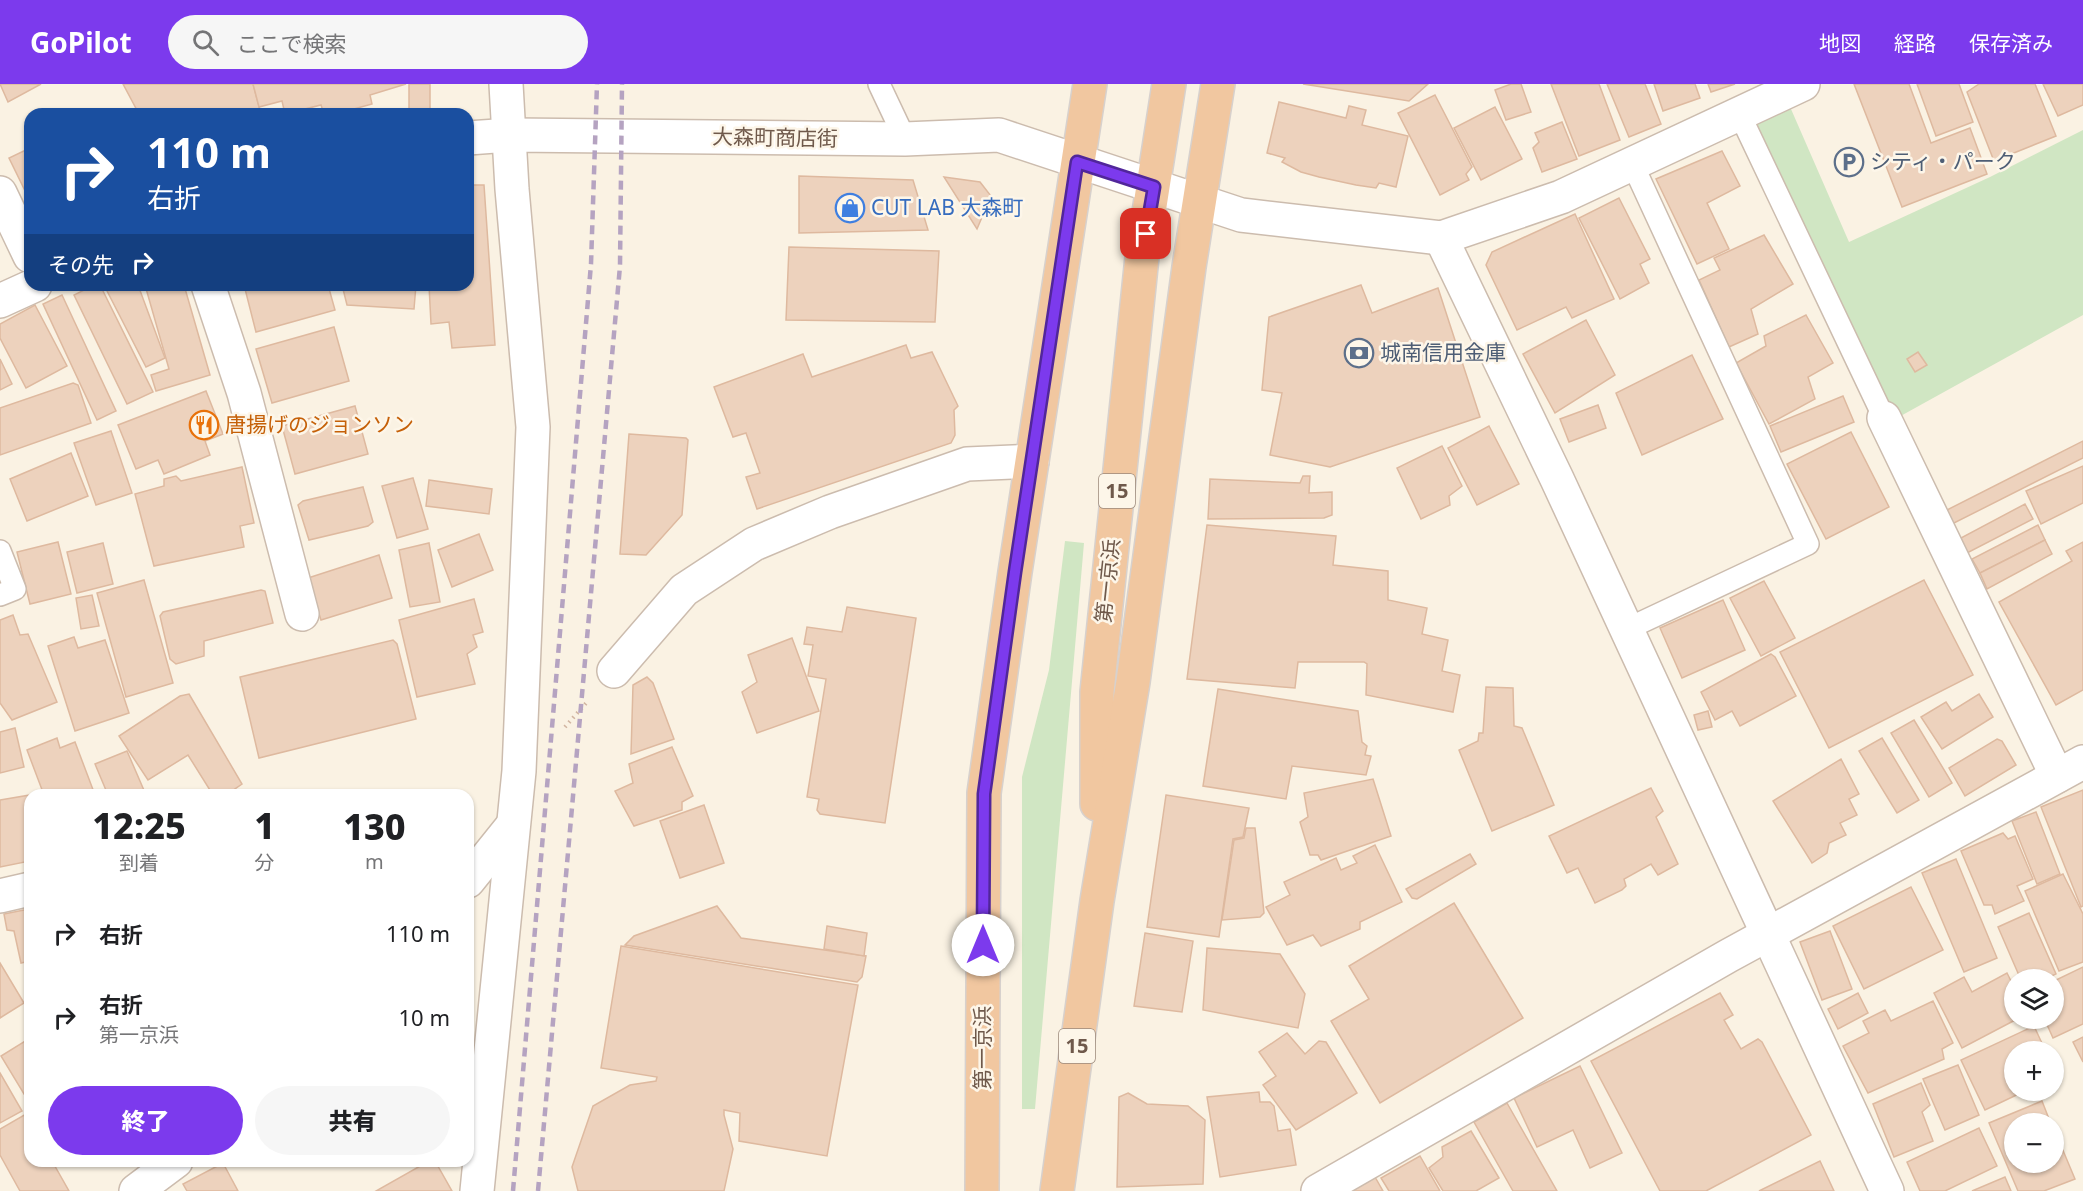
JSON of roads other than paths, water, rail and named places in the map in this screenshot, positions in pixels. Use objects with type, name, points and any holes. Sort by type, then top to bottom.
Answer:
[{"type":"highway","name":"第一京浜","points":[[986,1190],[984,794],[1090,84]]},
{"type":"highway","name":"第一京浜","points":[[1097,901],[1097,692],[1142,257],[1169,84]]},
{"type":"highway","name":"15","points":[[1201,201],[1218,84]]},
{"type":"highway","name":"第一京浜","points":[[1057,1191],[1097,901],[1133,682],[1189,267],[1201,201]]},
{"type":"street","points":[[477,1191],[513,825],[524,770],[533,427],[512,189],[507,84]]},
{"type":"street","points":[[1803,84],[1561,197],[1441,238],[1552,468],[1625,630],[1887,1191]]},
{"type":"street","name":"大森町商店街","points":[[474,138],[510,135],[904,139],[999,135],[1241,215],[1441,238]]},
{"type":"street","points":[[0,194],[24,244]]},
{"type":"street","points":[[0,300],[24,290]]},
{"type":"street","points":[[210,291],[244,393],[302,614]]},
{"type":"street","points":[[1318,1191],[1768,934],[2070,769],[1884,418]]},
{"type":"street","points":[[614,671],[684,590],[754,544],[830,512],[967,464],[1032,461]]},
{"type":"street","points":[[474,874],[513,825]]},
{"type":"street","points":[[0,896],[24,890]]},
{"type":"street","points":[[136,1191],[169,1167]]},
{"type":"lane","points":[[879,84],[904,139]]},
{"type":"lane","points":[[1740,114],[1884,418]]},
{"type":"lane","points":[[1625,630],[1808,544],[1632,163]]},
{"type":"lane","points":[[0,550],[15,589],[0,595]]},
{"type":"railway","points":[[513,1191],[591,264],[597,84]]},
{"type":"railway","points":[[538,1191],[620,266],[622,84]]},
{"type":"place","name":"シティ・パーク","points":[[1849,162]]},
{"type":"place","name":"CUT LAB 大森町","points":[[850,208]]},
{"type":"place","name":"城南信用金庫","points":[[1359,353]]},
{"type":"place","name":"唐揚げのジョンソン","points":[[204,425]]}]
